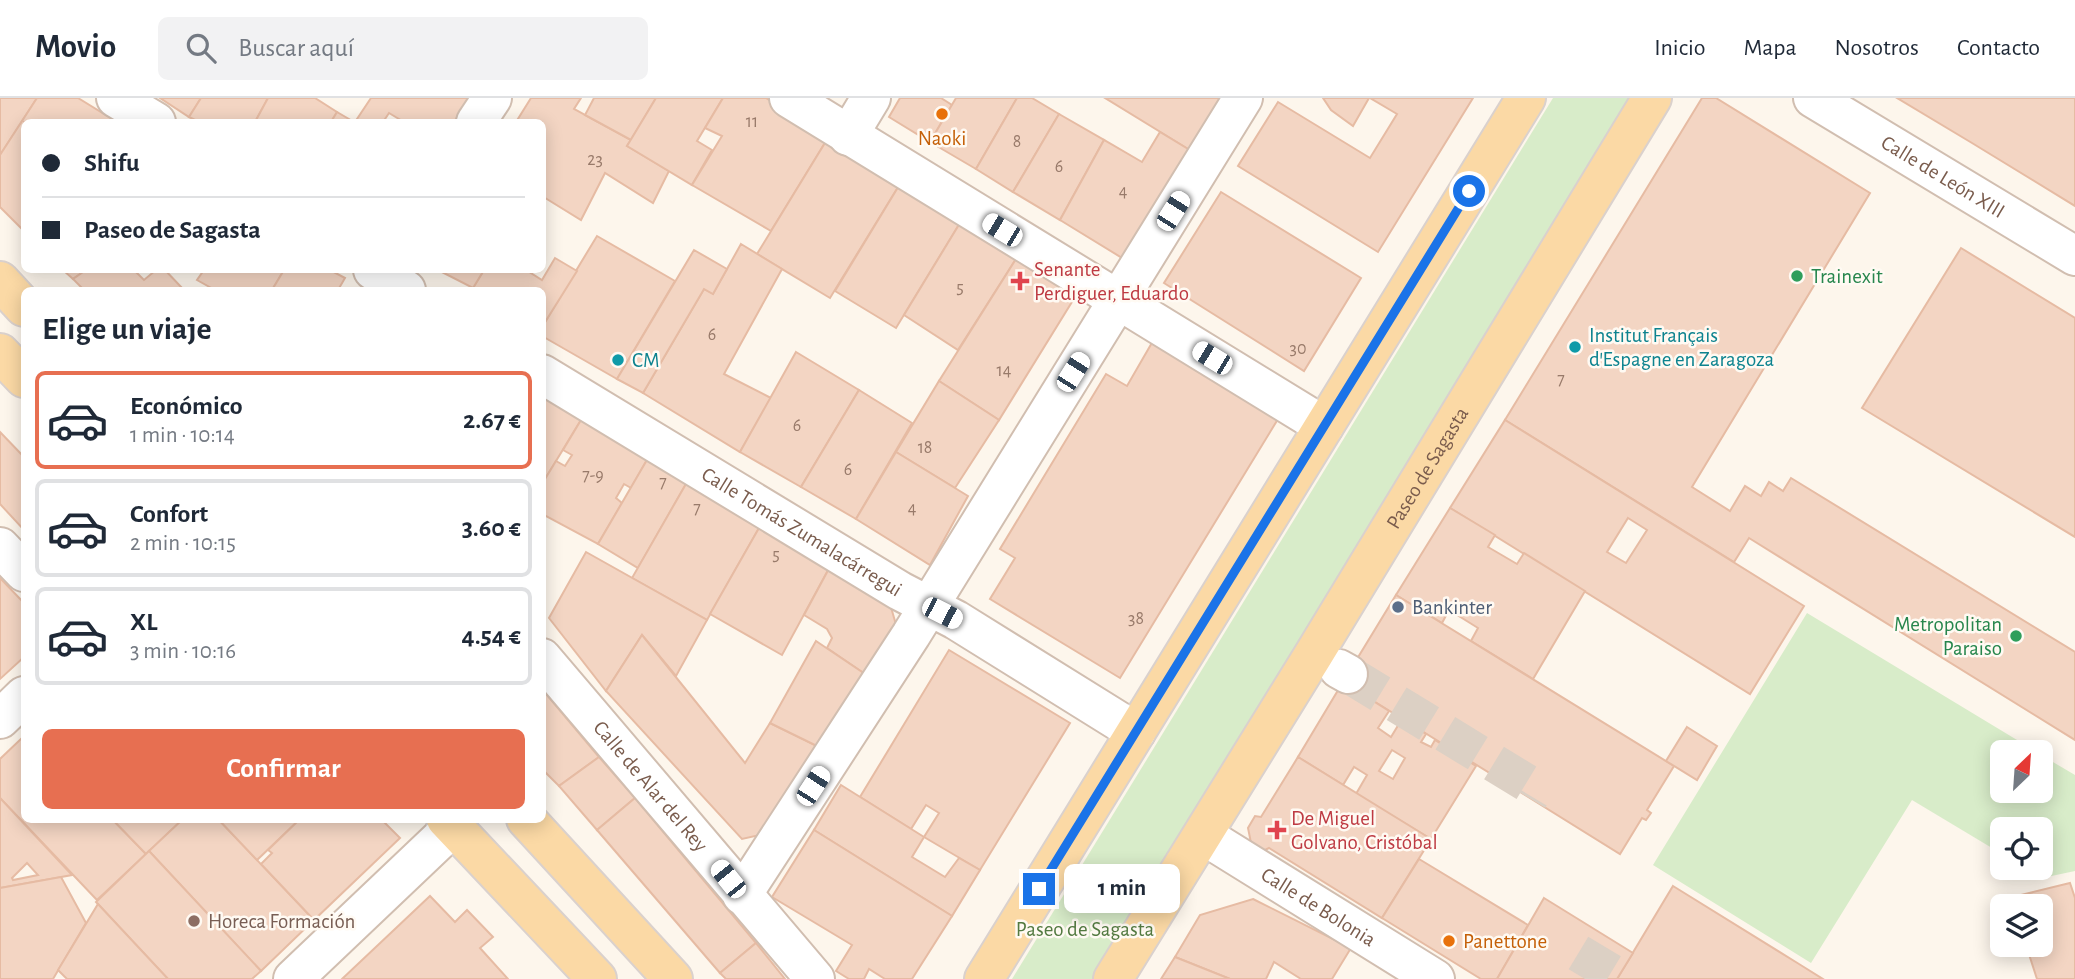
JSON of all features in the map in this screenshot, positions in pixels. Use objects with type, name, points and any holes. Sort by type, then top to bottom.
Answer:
[{"type":"main road","points":[[984,979],[1526,98]]},
{"type":"main road","name":"Paseo de Sagasta","points":[[1113,979],[1652,98]]},
{"type":"main road","points":[[0,281],[21,304]]},
{"type":"main road","points":[[0,353],[21,375]]},
{"type":"main road","points":[[449,823],[597,979]]},
{"type":"main road","points":[[530,823],[673,979]]},
{"type":"street","points":[[116,98],[151,119]]},
{"type":"street","points":[[478,119],[492,98]]},
{"type":"street","points":[[789,98],[1324,426]]},
{"type":"street","points":[[848,136],[871,98]]},
{"type":"street","points":[[742,895],[928,606],[1243,98]]},
{"type":"street","points":[[1782,98],[1801,115],[1891,171]]},
{"type":"street","name":"Calle de León XIII","points":[[1813,98],[2075,256]]},
{"type":"street","points":[[1971,220],[2075,283]]},
{"type":"street","name":"Calle Tomás Zumalacárregui","points":[[546,376],[928,606],[956,620],[1136,732]]},
{"type":"street","points":[[0,547],[21,569]]},
{"type":"street","name":"Calle de Alar del Rey","points":[[546,663],[815,979]]},
{"type":"street","points":[[0,719],[21,699]]},
{"type":"street","points":[[293,979],[449,823]]},
{"type":"street","name":"Calle de Bolonia","points":[[1203,835],[1435,979]]},
{"type":"green space","name":"Paseo de Sagasta","points":[[1553,98],[1636,98],[1096,979],[1012,979]]},
{"type":"green space","points":[[1807,613],[2017,740],[1990,740],[1990,803],[2053,803],[2053,762],[2075,775],[2075,871],[2053,876],[2053,817],[1990,817],[1990,847],[1912,800],[1811,963],[1653,865]]},
{"type":"building","points":[[0,98],[37,98],[21,119],[0,155]]},
{"type":"building","points":[[37,98],[78,98],[112,119],[23,119]]},
{"type":"building","points":[[160,98],[201,98],[189,117]]},
{"type":"building","points":[[201,98],[268,98],[257,119],[189,117]]},
{"type":"building","points":[[268,98],[315,98],[337,112],[333,119],[257,119]]},
{"type":"building","points":[[371,98],[470,98],[456,119],[399,119],[389,113],[385,119],[357,119]]},
{"type":"building","points":[[531,98],[581,98],[574,109],[631,140],[627,146],[669,171],[653,203],[605,173],[581,220],[546,198],[546,119],[518,119]]},
{"type":"building","points":[[594,98],[656,98],[631,140],[585,115]]},
{"type":"building","points":[[656,98],[723,98],[697,141],[712,150],[692,185],[627,146]]},
{"type":"building","points":[[723,98],[766,98],[828,138],[771,231],[692,185],[722,136],[705,128]]},
{"type":"building","points":[[900,98],[941,98],[952,105],[930,142],[889,117]]},
{"type":"building","points":[[956,98],[1017,98],[976,169],[930,142]]},
{"type":"building","points":[[1017,98],[1032,98],[1059,114],[1013,192],[976,169]]},
{"type":"building","points":[[1105,98],[1227,98],[1193,152]]},
{"type":"building","points":[[1323,98],[1369,98],[1353,126],[1331,110]]},
{"type":"building","points":[[1370,98],[1473,98],[1378,252],[1238,166],[1278,102],[1370,158],[1397,114]]},
{"type":"building","points":[[1702,98],[1716,98],[1870,193],[1692,487],[1730,511],[1745,486],[1761,496],[1769,482],[1783,491],[1791,478],[2075,652],[2075,740],[1749,538],[1734,562],[1505,420]]},
{"type":"building","points":[[1897,98],[2075,98],[2075,206],[1972,143]]},
{"type":"building","points":[[337,112],[349,119],[333,119]]},
{"type":"building","points":[[1059,114],[1104,140],[1060,220],[1013,192]]},
{"type":"building","points":[[21,123],[21,228],[0,207],[0,155]]},
{"type":"building","points":[[1160,132],[1193,152],[1127,261],[1060,220],[1104,140],[1142,162]]},
{"type":"building","points":[[828,138],[900,184],[830,298],[757,254]]},
{"type":"building","points":[[900,184],[960,223],[896,328],[835,291]]},
{"type":"building","points":[[1221,192],[1361,278],[1304,371],[1164,283]]},
{"type":"building","points":[[960,223],[1016,259],[958,350],[904,315]]},
{"type":"building","points":[[597,236],[675,281],[617,379],[546,338],[546,320]]},
{"type":"building","points":[[741,244],[782,269],[724,374],[771,398],[740,452],[643,393],[704,289],[713,294]]},
{"type":"building","points":[[1961,248],[2075,318],[2075,537],[1862,408]]},
{"type":"building","points":[[694,250],[727,269],[713,294],[704,289],[643,393],[617,379]]},
{"type":"building","points":[[555,258],[577,271],[546,321],[546,287],[474,287],[482,273],[531,273],[542,280]]},
{"type":"building","points":[[1016,259],[1075,297],[999,420],[939,381]]},
{"type":"building","points":[[66,273],[82,273],[73,279]]},
{"type":"building","points":[[82,273],[137,273],[144,280],[152,273],[168,273],[181,287],[81,287],[73,279]]},
{"type":"building","points":[[202,273],[282,273],[274,287],[210,287],[197,280]]},
{"type":"building","points":[[282,273],[336,273],[345,278],[340,287],[274,287]]},
{"type":"building","points":[[444,273],[482,273],[471,287]]},
{"type":"building","points":[[1153,341],[1278,419],[1120,678],[990,599],[1015,558],[1000,549],[1106,374],[1127,386]]},
{"type":"building","points":[[796,352],[859,390],[801,487],[740,452]]},
{"type":"building","points":[[939,381],[999,420],[955,488],[896,452]]},
{"type":"building","points":[[859,390],[912,423],[856,519],[801,487]]},
{"type":"building","points":[[546,393],[584,415],[546,477]]},
{"type":"building","points":[[584,415],[651,453],[631,488],[624,484],[616,498],[622,503],[598,544],[546,516],[546,477],[556,461],[565,466],[572,455],[563,450]]},
{"type":"building","points":[[1505,420],[1804,606],[1750,694],[1450,508]],"holes":[[[1628,518],[1647,530],[1626,563],[1607,552]]]},
{"type":"building","points":[[0,432],[21,454],[21,527],[0,504]]},
{"type":"building","points":[[896,452],[968,496],[930,565],[856,519]]},
{"type":"building","points":[[651,453],[690,477],[638,568],[598,544]]},
{"type":"building","points":[[690,477],[763,521],[707,620],[632,578]]},
{"type":"building","points":[[1450,508],[1495,535],[1488,547],[1517,564],[1524,553],[1585,591],[1533,679],[1471,641],[1478,628],[1449,610],[1442,623],[1396,595]]},
{"type":"building","points":[[763,521],[832,563],[782,655],[710,614]]},
{"type":"building","points":[[586,552],[707,620],[676,676],[642,635],[606,691],[549,618]]},
{"type":"building","points":[[832,563],[888,597],[897,628],[868,676],[827,648],[832,638],[827,629],[804,615]]},
{"type":"building","points":[[0,578],[21,600],[21,660],[0,679]]},
{"type":"building","points":[[1396,595],[1674,766],[1647,810],[1651,813],[1646,820],[1642,818],[1620,854],[1343,682]]},
{"type":"building","points":[[642,635],[745,763],[770,723],[825,750],[777,831],[742,839],[606,691]]},
{"type":"building","points":[[816,641],[868,676],[825,750],[770,723]]},
{"type":"building","points":[[949,650],[1070,723],[980,870],[924,837],[939,813],[926,805],[911,829],[860,797]]},
{"type":"building","points":[[1343,682],[1389,711],[1378,728],[1391,737],[1402,719],[1426,734],[1421,742],[1431,747],[1435,740],[1476,766],[1431,839],[1356,794],[1367,775],[1354,767],[1343,785],[1298,757]],"holes":[[[1392,750],[1405,758],[1393,779],[1379,771]]]},
{"type":"building","points":[[546,694],[599,757],[559,786],[546,773]]},
{"type":"building","points":[[1687,727],[1717,746],[1697,780],[1666,761]]},
{"type":"building","points":[[21,739],[21,820],[0,798],[0,759]]},
{"type":"building","points":[[599,757],[635,798],[597,830],[559,786]]},
{"type":"building","points":[[1298,757],[1431,839],[1382,918],[1269,848],[1263,851],[1251,843],[1248,828],[1255,816],[1261,817]]},
{"type":"building","points":[[841,785],[924,837],[912,857],[945,877],[959,858],[980,870],[952,916],[814,830]]},
{"type":"building","points":[[0,798],[21,823],[72,875],[0,888]],"holes":[[[27,863],[38,875],[13,880]]]},
{"type":"building","points":[[635,798],[756,943],[720,973],[597,830]]},
{"type":"building","points":[[24,823],[116,823],[146,854],[97,900]]},
{"type":"building","points":[[116,823],[179,823],[146,854]]},
{"type":"building","points":[[179,823],[222,823],[314,920],[261,971],[149,851]]},
{"type":"building","points":[[222,823],[296,823],[257,860]]},
{"type":"building","points":[[296,823],[385,823],[400,838],[314,920],[261,864],[272,853],[268,850]]},
{"type":"building","points":[[814,830],[952,916],[912,979],[885,979],[869,969],[864,979],[849,979],[836,971],[852,945],[772,897]]},
{"type":"building","points":[[149,851],[261,971],[252,979],[168,979],[96,902]]},
{"type":"building","points":[[1419,859],[1528,925],[1497,979],[1481,979],[1382,918]]},
{"type":"building","points":[[61,877],[86,923],[53,979],[0,979],[0,888]]},
{"type":"building","points":[[2070,883],[2075,898],[2075,979],[2037,979],[2030,957],[2053,957],[2053,894],[2025,894]]},
{"type":"building","points":[[1673,886],[1799,964],[1823,979],[1617,979]]},
{"type":"building","points":[[430,896],[455,922],[467,910],[493,937],[480,948],[508,979],[342,979]]},
{"type":"building","points":[[1544,898],[1633,953],[1617,979],[1497,979]]},
{"type":"building","points":[[1253,899],[1351,948],[1332,979],[1301,979],[1274,962],[1266,979],[1230,979],[1175,957],[1200,915]]},
{"type":"building","points":[[98,904],[168,979],[67,979],[58,970]]},
{"type":"building","points":[[756,943],[785,979],[726,979],[720,973]]},
{"type":"building","points":[[1175,957],[1230,979],[1161,979]]},
{"type":"tunnel","points":[[1348,674],[1535,788],[1529,798]]},
{"type":"tunnel","points":[[1585,979],[1609,939]]},
{"type":"place","name":"Naoki","points":[[942,114]]},
{"type":"place","name":"Trainexit","points":[[1797,276]]},
{"type":"place","name":"Senante Perdiguer, Eduardo","points":[[1020,281]]},
{"type":"place","name":"Institut Français d'Espagne en Zaragoza","points":[[1575,347]]},
{"type":"place","name":"CM","points":[[618,360]]},
{"type":"place","name":"Bankinter","points":[[1398,607]]},
{"type":"place","name":"Metropolitan Paraiso","points":[[2016,636]]},
{"type":"place","name":"De Miguel Golvano, Cristóbal","points":[[1277,830]]},
{"type":"place","name":"Horeca Formación","points":[[194,921]]},
{"type":"place","name":"Panettone","points":[[1449,941]]},
{"type":"route","points":[[1039,889],[1469,191]]}]
